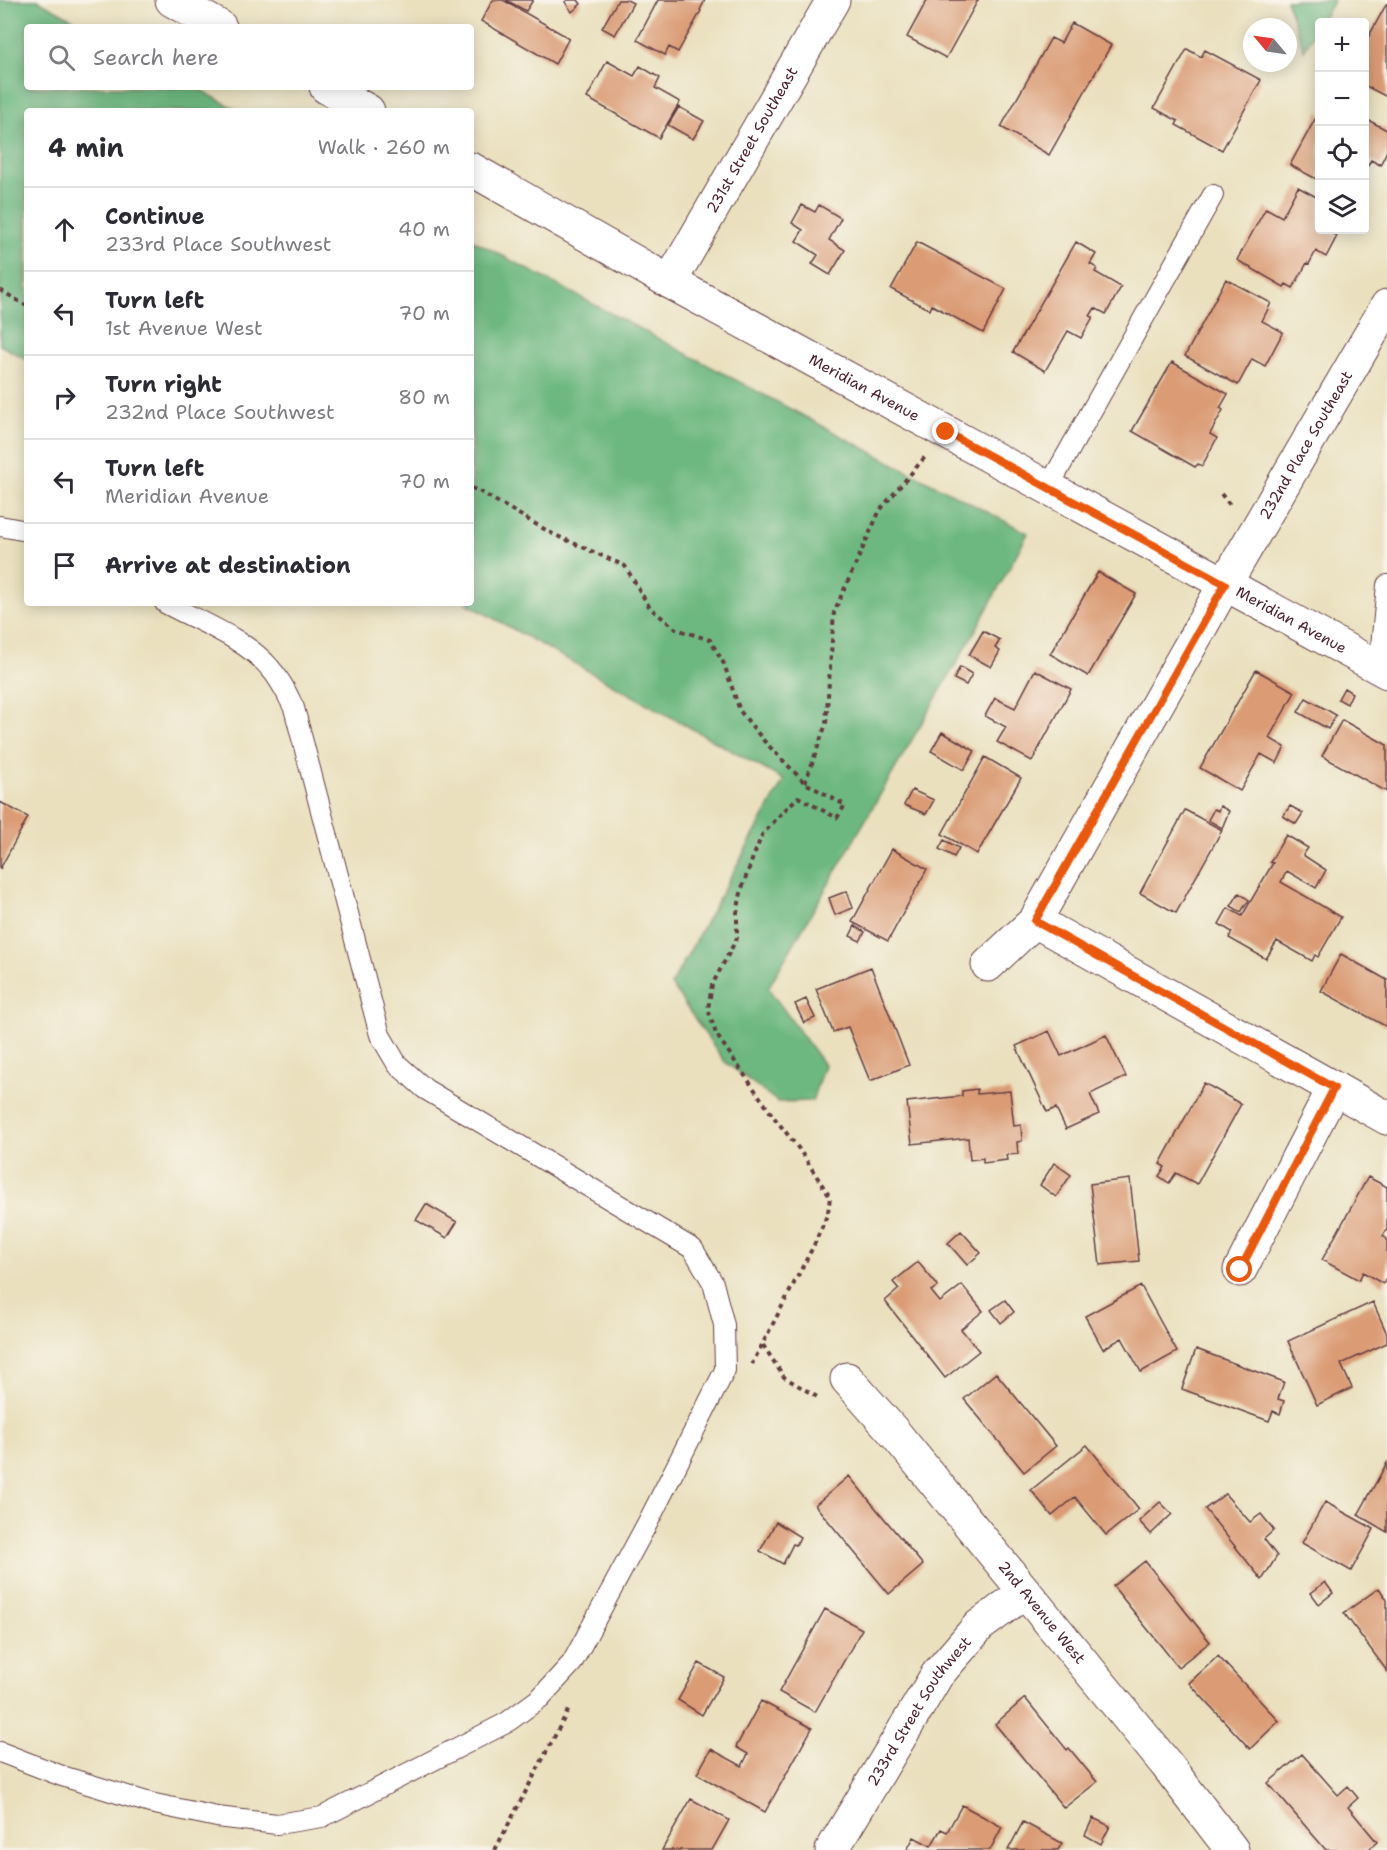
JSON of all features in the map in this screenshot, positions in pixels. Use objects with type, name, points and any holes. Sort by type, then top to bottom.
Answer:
[{"type":"street","points":[[172,0],[215,24]]},
{"type":"street","name":"231st Street Southeast","points":[[670,282],[833,0]]},
{"type":"street","points":[[331,90],[363,108]]},
{"type":"street","name":"Meridian Avenue","points":[[474,171],[670,282],[1383,670]]},
{"type":"street","name":"232nd Place Southeast","points":[[988,965],[1035,921],[1225,584],[1387,306]]},
{"type":"street","points":[[1035,921],[1387,1118]]},
{"type":"street","points":[[1240,1270],[1334,1088]]},
{"type":"street","name":"2nd Avenue West","points":[[847,1379],[893,1431],[1166,1764],[1232,1850]]},
{"type":"street","name":"233rd Street Southwest","points":[[832,1850],[937,1675],[979,1626],[1025,1592]]},
{"type":"lane","points":[[1048,488],[1213,195]]},
{"type":"lane","points":[[0,526],[24,530]]},
{"type":"lane","points":[[1383,670],[1387,585]]},
{"type":"lane","points":[[0,1752],[62,1776],[150,1803],[217,1817],[277,1824],[322,1817],[506,1723],[540,1698],[572,1663],[725,1370],[724,1325],[713,1283],[693,1249],[425,1089],[397,1064],[380,1035],[294,708],[270,667],[246,647],[171,606]]},
{"type":"path","points":[[0,290],[24,304]]},
{"type":"path","points":[[474,489],[553,534],[625,566],[650,608],[676,629],[710,640],[724,664],[740,711],[764,741],[805,783],[826,724],[834,612],[880,510],[946,432]]},
{"type":"path","points":[[1221,494],[1232,506]]},
{"type":"path","points":[[763,1344],[784,1377],[820,1398]]},
{"type":"green space","points":[[0,0],[38,0],[82,24],[24,24],[24,90],[200,90],[234,108],[24,108],[24,358],[0,345]]},
{"type":"green space","points":[[1286,0],[1334,0],[1323,18],[1315,18],[1315,32],[1304,50],[1297,31],[1297,18],[1292,18]]},
{"type":"green space","points":[[474,241],[1028,533],[978,626],[768,988],[824,1065],[812,1101],[778,1102],[725,1062],[671,985],[784,780],[471,606],[474,606]]},
{"type":"building","points":[[493,0],[503,0],[569,38],[555,64],[481,21]]},
{"type":"building","points":[[506,0],[533,0],[526,11]]},
{"type":"building","points":[[578,0],[581,4],[572,12],[565,2]]},
{"type":"building","points":[[618,0],[633,3],[615,35],[602,28]]},
{"type":"building","points":[[658,0],[705,0],[678,52],[669,47],[665,55],[637,40]]},
{"type":"building","points":[[927,0],[978,0],[946,58],[907,37]]},
{"type":"building","points":[[1387,3],[1387,97],[1369,88],[1369,36]]},
{"type":"building","points":[[1072,23],[1111,45],[1049,155],[1001,127],[1051,38],[1061,43]]},
{"type":"building","points":[[1187,49],[1201,57],[1205,50],[1261,80],[1222,150],[1176,125],[1178,121],[1154,108]]},
{"type":"building","points":[[607,61],[634,76],[640,66],[660,78],[655,88],[680,102],[659,138],[587,98]]},
{"type":"building","points":[[679,107],[704,121],[693,139],[668,125]]},
{"type":"building","points":[[1315,119],[1315,178],[1290,165]]},
{"type":"building","points":[[1369,121],[1387,130],[1387,151],[1380,165],[1371,160],[1369,163]]},
{"type":"building","points":[[1298,187],[1315,196],[1315,234],[1337,236],[1326,257],[1316,251],[1293,288],[1286,284],[1284,287],[1237,260],[1266,208],[1282,217]]},
{"type":"building","points":[[802,205],[815,212],[819,205],[841,218],[829,240],[845,250],[830,275],[812,264],[818,255],[796,241],[803,230],[792,223]]},
{"type":"building","points":[[917,242],[1006,289],[983,333],[932,305],[930,310],[891,289]]},
{"type":"building","points":[[1076,242],[1096,254],[1090,264],[1097,268],[1095,272],[1121,287],[1106,314],[1095,308],[1090,316],[1093,317],[1081,338],[1068,331],[1045,371],[1013,352]]},
{"type":"building","points":[[1226,279],[1271,303],[1262,321],[1283,332],[1265,366],[1252,359],[1238,385],[1185,356]]},
{"type":"building","points":[[1172,362],[1228,394],[1220,408],[1223,410],[1210,434],[1217,438],[1202,466],[1198,464],[1195,467],[1132,431]]},
{"type":"building","points":[[1098,572],[1136,594],[1088,676],[1050,654]]},
{"type":"building","points":[[983,631],[1000,640],[995,648],[1000,651],[991,667],[969,655]]},
{"type":"building","points":[[960,667],[972,674],[966,685],[954,679]]},
{"type":"building","points":[[1035,670],[1071,689],[1032,761],[997,742],[1006,727],[985,716],[995,698],[1015,708]]},
{"type":"building","points":[[1256,670],[1295,692],[1269,738],[1285,747],[1277,763],[1261,754],[1240,791],[1200,768]]},
{"type":"building","points":[[1344,688],[1352,693],[1347,704],[1338,699]]},
{"type":"building","points":[[1306,698],[1336,715],[1328,729],[1298,712]]},
{"type":"building","points":[[1342,720],[1387,745],[1387,792],[1322,756]]},
{"type":"building","points":[[942,732],[975,751],[964,770],[931,751]]},
{"type":"building","points":[[985,757],[1021,778],[977,854],[942,834]]},
{"type":"building","points":[[912,790],[934,800],[926,814],[904,805]]},
{"type":"building","points":[[0,802],[28,817],[0,869]]},
{"type":"building","points":[[1220,806],[1229,811],[1222,828],[1208,820],[1214,809],[1218,811]]},
{"type":"building","points":[[1290,806],[1303,813],[1296,824],[1283,816]]},
{"type":"building","points":[[1185,810],[1222,830],[1176,913],[1140,893]]},
{"type":"building","points":[[1286,835],[1308,848],[1303,855],[1326,870],[1316,888],[1287,871],[1281,882],[1341,917],[1318,957],[1315,955],[1312,961],[1277,941],[1266,959],[1229,938],[1232,932],[1219,924],[1228,908],[1242,916],[1273,863],[1270,862]]},
{"type":"building","points":[[944,840],[959,848],[954,857],[939,849]]},
{"type":"building","points":[[892,849],[927,869],[888,941],[852,922]]},
{"type":"building","points":[[847,891],[853,908],[835,915],[829,898]]},
{"type":"building","points":[[1239,893],[1249,900],[1241,912],[1231,906]]},
{"type":"building","points":[[855,926],[865,932],[860,941],[850,936]]},
{"type":"building","points":[[1341,954],[1387,980],[1387,1027],[1321,991]]},
{"type":"building","points":[[871,967],[909,1065],[870,1081],[848,1027],[833,1032],[816,989]]},
{"type":"building","points":[[806,999],[815,1018],[804,1023],[795,1004]]},
{"type":"building","points":[[1049,1031],[1061,1056],[1106,1035],[1126,1077],[1090,1094],[1099,1114],[1066,1129],[1056,1108],[1047,1112],[1016,1046]]},
{"type":"building","points":[[1204,1083],[1241,1104],[1197,1184],[1176,1173],[1169,1183],[1159,1176],[1165,1167],[1160,1164]]},
{"type":"building","points":[[977,1089],[977,1094],[1010,1091],[1014,1126],[1021,1125],[1022,1141],[1017,1142],[1018,1154],[1006,1155],[1007,1160],[983,1163],[983,1158],[970,1160],[968,1138],[912,1144],[907,1102],[962,1096],[962,1091]]},
{"type":"building","points":[[1054,1163],[1071,1175],[1056,1197],[1040,1185]]},
{"type":"building","points":[[1368,1177],[1387,1187],[1387,1229],[1383,1236],[1387,1239],[1387,1277],[1383,1284],[1363,1272],[1359,1280],[1322,1260]]},
{"type":"building","points":[[1130,1179],[1139,1261],[1100,1265],[1090,1184]]},
{"type":"building","points":[[426,1204],[457,1222],[447,1238],[416,1220]]},
{"type":"building","points":[[961,1231],[981,1253],[967,1265],[948,1243]]},
{"type":"building","points":[[918,1262],[938,1286],[931,1291],[940,1302],[962,1285],[983,1311],[961,1329],[979,1351],[945,1378],[885,1301],[899,1289],[893,1282]]},
{"type":"building","points":[[1141,1286],[1177,1352],[1141,1372],[1122,1338],[1103,1349],[1085,1316]]},
{"type":"building","points":[[1005,1300],[1014,1312],[1001,1323],[991,1310]]},
{"type":"building","points":[[1373,1302],[1387,1334],[1387,1343],[1341,1364],[1352,1388],[1317,1405],[1288,1341]]},
{"type":"building","points":[[1196,1349],[1284,1382],[1278,1399],[1284,1401],[1280,1414],[1273,1411],[1269,1421],[1182,1389]]},
{"type":"building","points":[[996,1373],[1056,1446],[1024,1472],[964,1399]]},
{"type":"building","points":[[1087,1445],[1139,1509],[1106,1535],[1075,1497],[1052,1516],[1031,1490]]},
{"type":"building","points":[[1387,1463],[1387,1532],[1358,1515]]},
{"type":"building","points":[[849,1476],[923,1565],[889,1594],[815,1505]]},
{"type":"building","points":[[1225,1494],[1250,1522],[1261,1514],[1274,1530],[1264,1539],[1277,1556],[1262,1580],[1205,1509]]},
{"type":"building","points":[[1160,1502],[1172,1514],[1151,1534],[1139,1521]]},
{"type":"building","points":[[1325,1502],[1374,1529],[1351,1571],[1302,1543]]},
{"type":"building","points":[[776,1522],[800,1537],[796,1545],[793,1544],[783,1564],[760,1551]]},
{"type":"building","points":[[1145,1561],[1210,1642],[1178,1667],[1113,1586]]},
{"type":"building","points":[[1325,1582],[1333,1593],[1319,1604],[1311,1593]]},
{"type":"building","points":[[1379,1588],[1387,1600],[1387,1671],[1344,1613]]},
{"type":"building","points":[[825,1609],[862,1629],[815,1712],[779,1692]]},
{"type":"building","points":[[1218,1656],[1279,1721],[1250,1749],[1189,1683]]},
{"type":"building","points":[[699,1663],[724,1677],[702,1715],[678,1700]]},
{"type":"building","points":[[1025,1698],[1067,1750],[1069,1748],[1097,1782],[1064,1808],[995,1724]]},
{"type":"building","points":[[761,1701],[812,1728],[765,1812],[697,1774],[711,1749],[742,1766],[748,1754],[736,1747]]},
{"type":"building","points":[[1302,1754],[1338,1795],[1348,1786],[1358,1798],[1348,1807],[1377,1842],[1368,1850],[1326,1850],[1268,1783]]},
{"type":"building","points":[[691,1799],[729,1820],[712,1850],[662,1850]]},
{"type":"building","points":[[962,1805],[1002,1827],[990,1850],[907,1850],[914,1837],[931,1846],[941,1829],[947,1832]]},
{"type":"building","points":[[1093,1818],[1110,1826],[1101,1844],[1085,1835]]},
{"type":"building","points":[[1023,1822],[1062,1843],[1058,1850],[1008,1850]]},
{"type":"route","points":[[946,432],[1225,584],[1035,921],[1334,1088],[1240,1270]]}]
